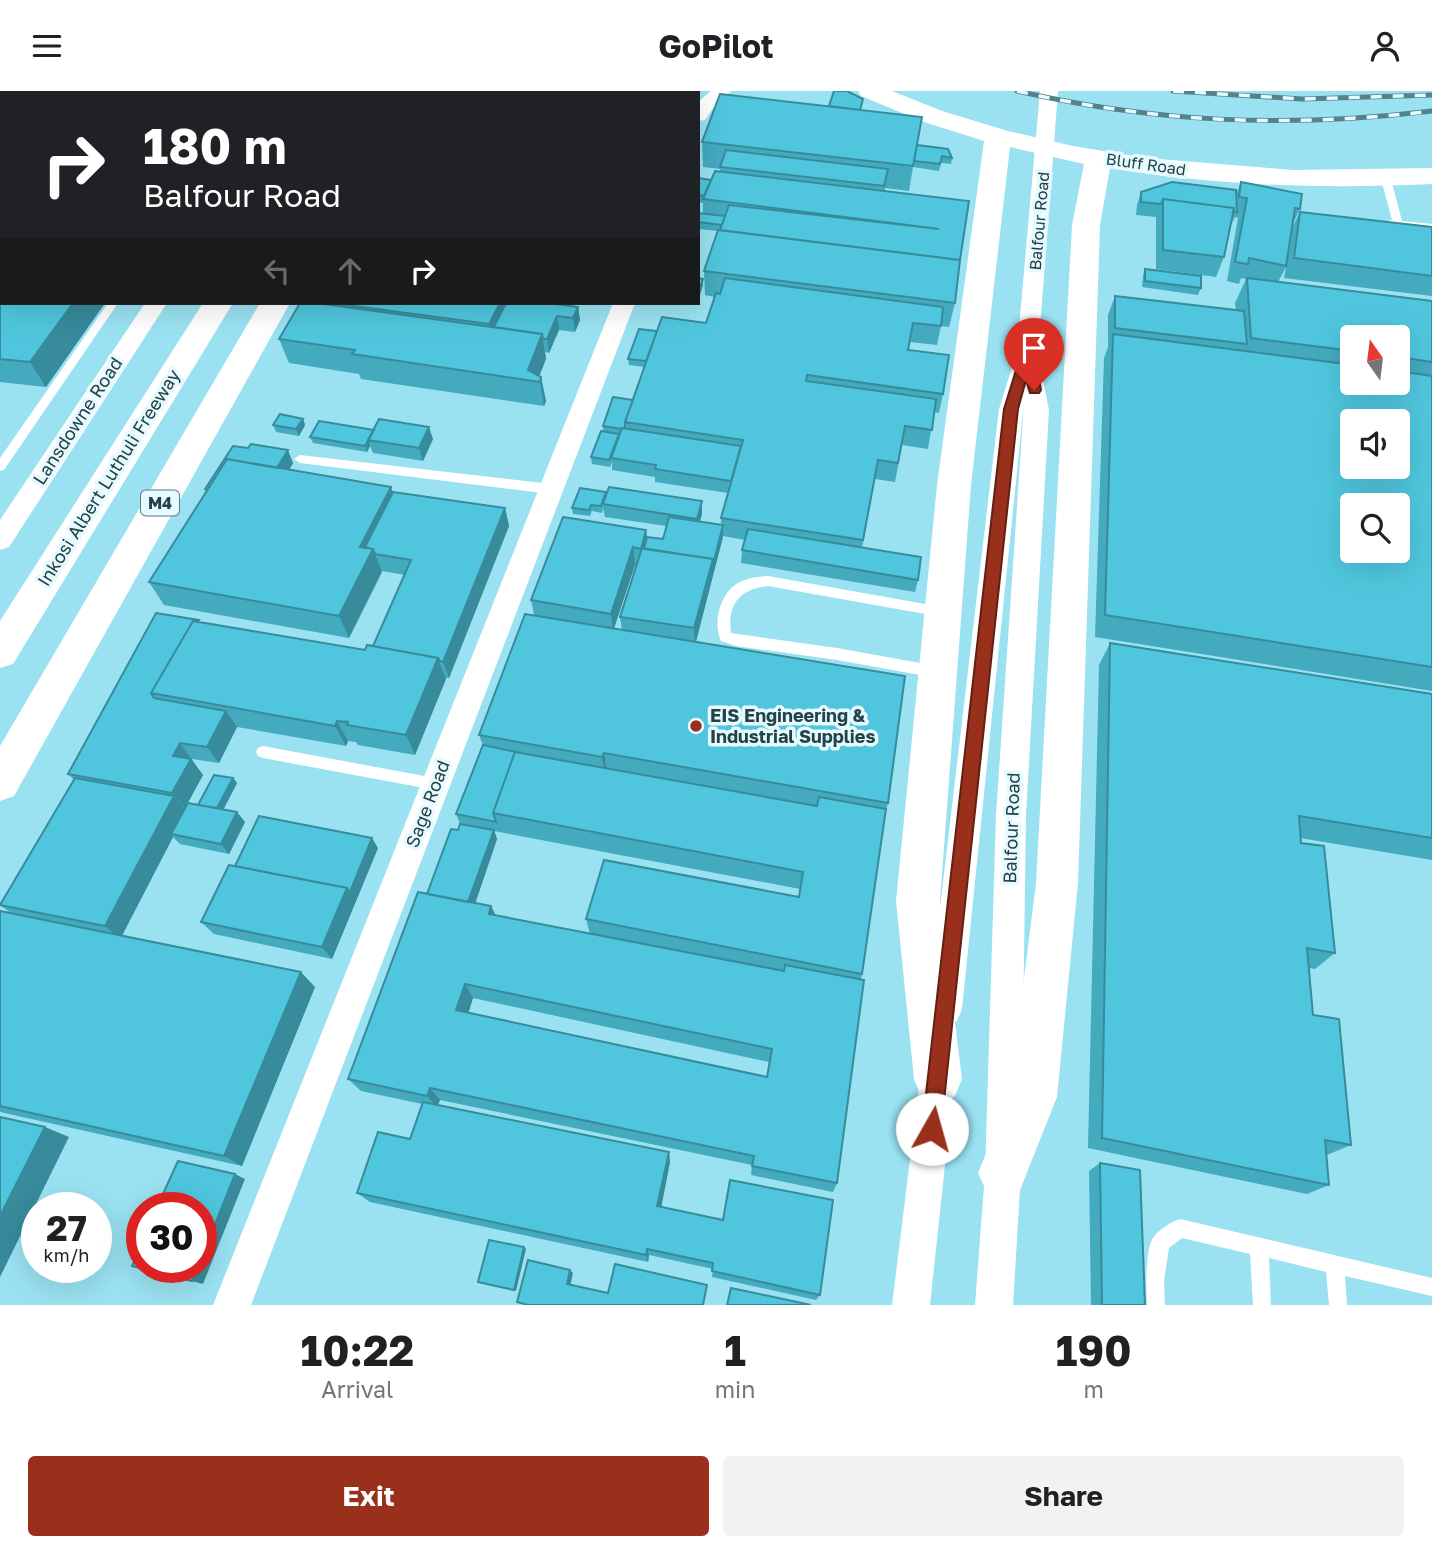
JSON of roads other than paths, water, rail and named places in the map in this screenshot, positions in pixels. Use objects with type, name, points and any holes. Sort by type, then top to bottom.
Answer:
[{"type":"main road","name":"Bluff Road","points":[[870,91],[998,136],[1098,158],[1177,169],[1329,181],[1432,176]]},
{"type":"main road","points":[[937,1079],[918,901],[954,485],[998,136]]},
{"type":"main road","points":[[1003,1173],[1033,1097],[1057,883],[1086,225],[1098,158]]},
{"type":"main road","name":"Inkosi Albert Luthuli Freeway","points":[[0,653],[217,305]]},
{"type":"main road","name":"M4","points":[[0,783],[274,305]]},
{"type":"street","points":[[700,113],[706,104],[722,91]]},
{"type":"street","name":"Balfour Road","points":[[911,1305],[1011,409],[1029,345],[1049,91]]},
{"type":"street","name":"Lansdowne Road","points":[[0,540],[155,305]]},
{"type":"street","name":"Sage Road","points":[[232,1305],[623,305]]},
{"type":"street","name":"Balfour Road","points":[[994,1305],[1003,1173],[1011,815],[1037,410],[1029,345]]},
{"type":"lane","points":[[1386,179],[1398,224]]},
{"type":"lane","points":[[1385,223],[1432,227]]},
{"type":"lane","points":[[0,467],[112,305]]},
{"type":"lane","points":[[300,459],[551,489]]},
{"type":"lane","points":[[937,672],[837,653],[736,641],[726,636],[723,631],[730,597],[737,589],[753,582],[768,581],[943,612]]},
{"type":"lane","points":[[263,752],[435,784]]},
{"type":"lane","points":[[1156,1305],[1155,1281],[1160,1243],[1180,1228],[1432,1287]]},
{"type":"lane","points":[[1259,1245],[1262,1305]]},
{"type":"lane","points":[[1335,1263],[1338,1305]]},
{"type":"railway","points":[[1017,91],[1121,110],[1224,119],[1327,120],[1432,111]]},
{"type":"railway","points":[[1173,91],[1302,99],[1432,95]]},
{"type":"place","name":"EIS Engineering & Industrial Supplies","points":[[696,726]]}]
